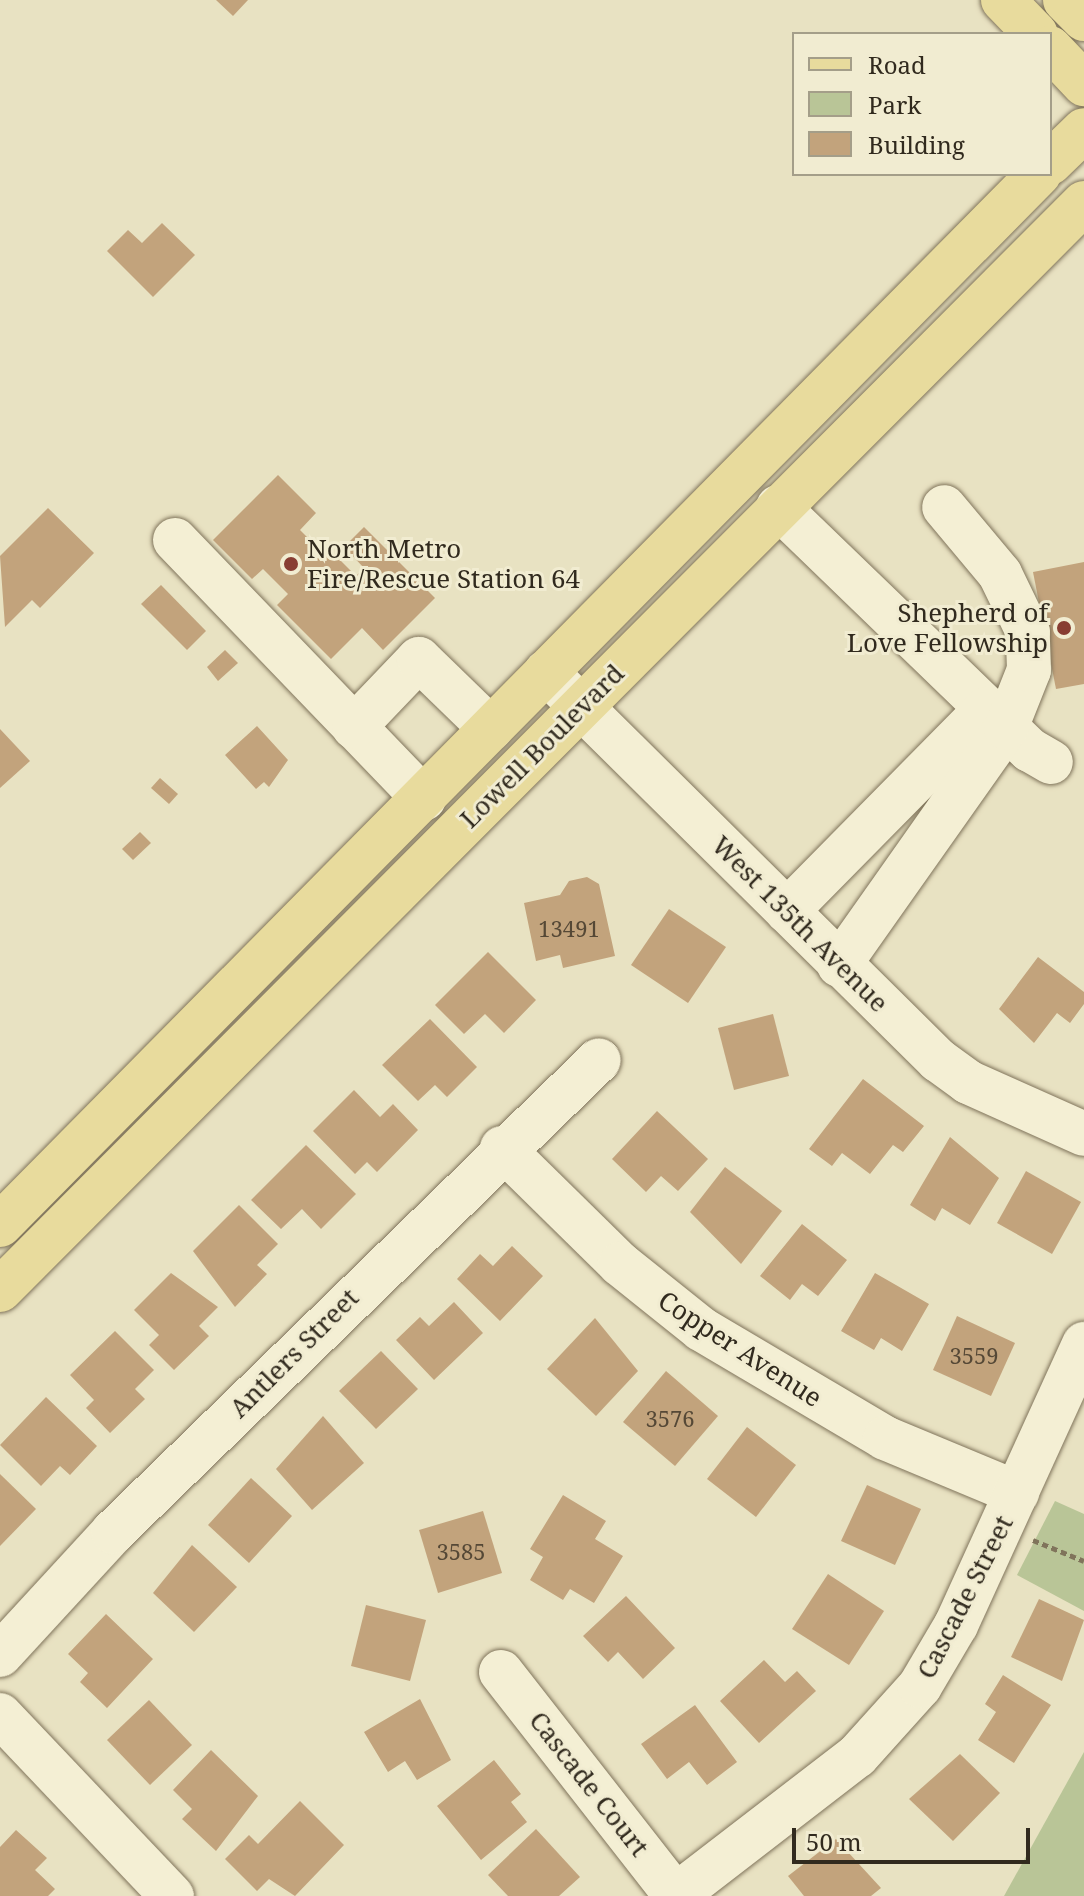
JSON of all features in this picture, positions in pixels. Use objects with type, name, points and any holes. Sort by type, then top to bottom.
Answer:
[{"type":"main road","points":[[1003,0],[1034,32]]},
{"type":"main road","points":[[1065,0],[1084,19]]},
{"type":"main road","points":[[1052,50],[1084,84]]},
{"type":"main road","points":[[1052,161],[1084,130]]},
{"type":"main road","name":"Lowell Boulevard","points":[[0,1225],[1037,176]]},
{"type":"main road","name":"Lowell Boulevard","points":[[0,1290],[1084,203]]},
{"type":"street","points":[[778,507],[996,718],[1051,762]]},
{"type":"street","points":[[839,965],[1029,670],[1028,632],[1000,574],[944,507]]},
{"type":"street","points":[[175,540],[424,799]]},
{"type":"street","points":[[354,727],[419,659],[491,729]]},
{"type":"street","name":"West 135th Avenue","points":[[546,672],[839,965],[968,1082],[1084,1134]]},
{"type":"street","points":[[787,911],[996,718]]},
{"type":"street","name":"Antlers Street","points":[[0,1655],[113,1532],[502,1148],[599,1060]]},
{"type":"street","name":"Copper Avenue","points":[[502,1148],[620,1264],[701,1329],[1009,1510]]},
{"type":"street","name":"Cascade Street","points":[[676,1896],[857,1756],[899,1712],[956,1625],[1084,1344]]},
{"type":"street","name":"Cascade Court","points":[[501,1672],[676,1896]]},
{"type":"street","points":[[0,1715],[150,1889]]},
{"type":"path","points":[[1009,1510],[1084,1561]]},
{"type":"green space","points":[[1055,1501],[1084,1514],[1084,1611],[1017,1575]]},
{"type":"green space","points":[[1084,1752],[1084,1896],[1004,1896]]},
{"type":"building","points":[[216,0],[248,0],[233,16]]},
{"type":"building","points":[[162,223],[195,255],[153,297],[107,251],[128,230],[142,243]]},
{"type":"building","name":"North Metro Fire/Rescue Station 64","points":[[278,475],[316,513],[300,530],[330,560],[335,555],[356,576],[364,568],[344,547],[364,527],[435,598],[383,650],[362,628],[331,659],[277,605],[288,594],[263,569],[252,579],[213,540]]},
{"type":"building","points":[[48,508],[94,553],[40,608],[32,600],[5,627],[0,556]]},
{"type":"building","name":"Shepherd of Love Fellowship","points":[[1084,562],[1084,684],[1056,689],[1033,572]]},
{"type":"building","points":[[161,585],[206,631],[187,650],[141,604]]},
{"type":"building","points":[[225,650],[238,663],[218,681],[207,667]]},
{"type":"building","points":[[257,726],[288,760],[269,787],[264,782],[256,789],[225,755]]},
{"type":"building","points":[[0,729],[30,761],[0,788]]},
{"type":"building","points":[[160,778],[178,794],[169,804],[151,788]]},
{"type":"building","points":[[140,832],[151,843],[133,860],[122,849]]},
{"type":"building","points":[[587,877],[599,884],[615,956],[563,968],[560,955],[536,961],[524,903],[560,895],[569,881]]},
{"type":"building","points":[[669,909],[726,947],[688,1003],[631,965]]},
{"type":"building","points":[[488,952],[536,1000],[504,1033],[485,1014],[464,1034],[435,1005]]},
{"type":"building","points":[[1038,957],[1084,992],[1084,1004],[1070,1023],[1057,1013],[1034,1043],[999,1009]]},
{"type":"building","points":[[773,1014],[789,1076],[734,1090],[718,1028]]},
{"type":"building","points":[[430,1019],[477,1067],[447,1097],[435,1085],[418,1101],[382,1065]]},
{"type":"building","points":[[863,1079],[924,1126],[903,1152],[893,1145],[870,1174],[842,1153],[832,1166],[809,1149]]},
{"type":"building","points":[[354,1090],[380,1117],[393,1104],[418,1130],[377,1172],[367,1162],[355,1174],[313,1131]]},
{"type":"building","points":[[657,1111],[708,1159],[678,1191],[661,1176],[646,1192],[612,1159]]},
{"type":"building","points":[[950,1137],[999,1178],[970,1225],[942,1208],[935,1221],[910,1205]]},
{"type":"building","points":[[306,1145],[356,1194],[321,1229],[302,1209],[281,1229],[251,1200]]},
{"type":"building","points":[[725,1167],[782,1211],[741,1264],[690,1212]]},
{"type":"building","points":[[1026,1171],[1081,1202],[1052,1254],[997,1223]]},
{"type":"building","points":[[239,1205],[278,1244],[257,1265],[267,1274],[235,1307],[193,1251]]},
{"type":"building","points":[[802,1224],[847,1260],[818,1296],[802,1284],[790,1300],[760,1276]]},
{"type":"building","points":[[512,1246],[543,1276],[500,1321],[457,1279],[480,1254],[493,1266]]},
{"type":"building","points":[[171,1273],[218,1307],[199,1326],[209,1336],[174,1370],[149,1345],[159,1335],[134,1310]]},
{"type":"building","points":[[875,1273],[929,1304],[902,1351],[881,1338],[874,1350],[841,1331]]},
{"type":"building","points":[[454,1302],[483,1333],[434,1380],[396,1340],[420,1317],[429,1326]]},
{"type":"building","points":[[957,1316],[1015,1343],[991,1396],[933,1370]]},
{"type":"building","points":[[595,1318],[638,1371],[596,1416],[547,1369]]},
{"type":"building","points":[[115,1331],[154,1370],[135,1389],[145,1399],[110,1433],[86,1408],[94,1400],[70,1375]]},
{"type":"building","points":[[381,1351],[418,1389],[376,1429],[339,1391]]},
{"type":"building","points":[[666,1371],[718,1416],[675,1466],[623,1422]]},
{"type":"building","points":[[46,1397],[97,1446],[70,1475],[60,1466],[41,1486],[0,1445]]},
{"type":"building","points":[[323,1416],[364,1463],[312,1510],[276,1469]]},
{"type":"building","points":[[747,1427],[796,1465],[756,1517],[707,1479]]},
{"type":"building","points":[[0,1474],[36,1509],[0,1546]]},
{"type":"building","points":[[251,1478],[292,1516],[249,1563],[208,1525]]},
{"type":"building","points":[[867,1485],[921,1509],[895,1565],[841,1541]]},
{"type":"building","points":[[563,1495],[606,1521],[595,1539],[623,1556],[594,1603],[570,1589],[563,1600],[530,1580],[543,1557],[530,1549]]},
{"type":"building","points":[[483,1511],[502,1573],[438,1593],[419,1530]]},
{"type":"building","points":[[192,1545],[237,1587],[194,1632],[153,1593]]},
{"type":"building","points":[[828,1574],[884,1611],[849,1665],[792,1629]]},
{"type":"building","points":[[626,1596],[675,1648],[643,1679],[618,1652],[608,1662],[583,1636]]},
{"type":"building","points":[[1039,1599],[1084,1620],[1062,1681],[1011,1657]]},
{"type":"building","points":[[366,1605],[426,1620],[410,1681],[351,1666]]},
{"type":"building","points":[[106,1614],[153,1659],[107,1708],[80,1682],[88,1673],[68,1654]]},
{"type":"building","points":[[764,1660],[785,1682],[797,1671],[816,1691],[759,1743],[720,1701]]},
{"type":"building","points":[[1003,1675],[1051,1705],[1014,1763],[978,1740],[996,1712],[985,1704]]},
{"type":"building","points":[[420,1699],[451,1760],[417,1780],[405,1761],[388,1772],[364,1732]]},
{"type":"building","points":[[149,1700],[192,1745],[150,1785],[107,1740]]},
{"type":"building","points":[[695,1705],[737,1762],[707,1785],[689,1762],[667,1779],[641,1744]]},
{"type":"building","points":[[211,1750],[258,1796],[216,1851],[182,1819],[192,1809],[173,1790]]},
{"type":"building","points":[[960,1754],[1000,1793],[953,1841],[909,1799]]},
{"type":"building","points":[[494,1760],[521,1794],[511,1802],[527,1822],[481,1860],[437,1806]]},
{"type":"building","points":[[300,1801],[344,1845],[295,1896],[269,1879],[257,1891],[225,1859],[249,1835],[258,1844]]},
{"type":"building","points":[[536,1829],[580,1877],[559,1896],[508,1896],[488,1875]]},
{"type":"building","points":[[16,1830],[47,1858],[35,1870],[55,1889],[48,1896],[0,1896],[0,1847]]},
{"type":"building","points":[[836,1839],[881,1888],[871,1896],[804,1896],[788,1876]]},
{"type":"place","name":"North Metro Fire/Rescue Station 64","points":[[291,564]]},
{"type":"place","name":"Shepherd of Love Fellowship","points":[[1064,628]]}]
